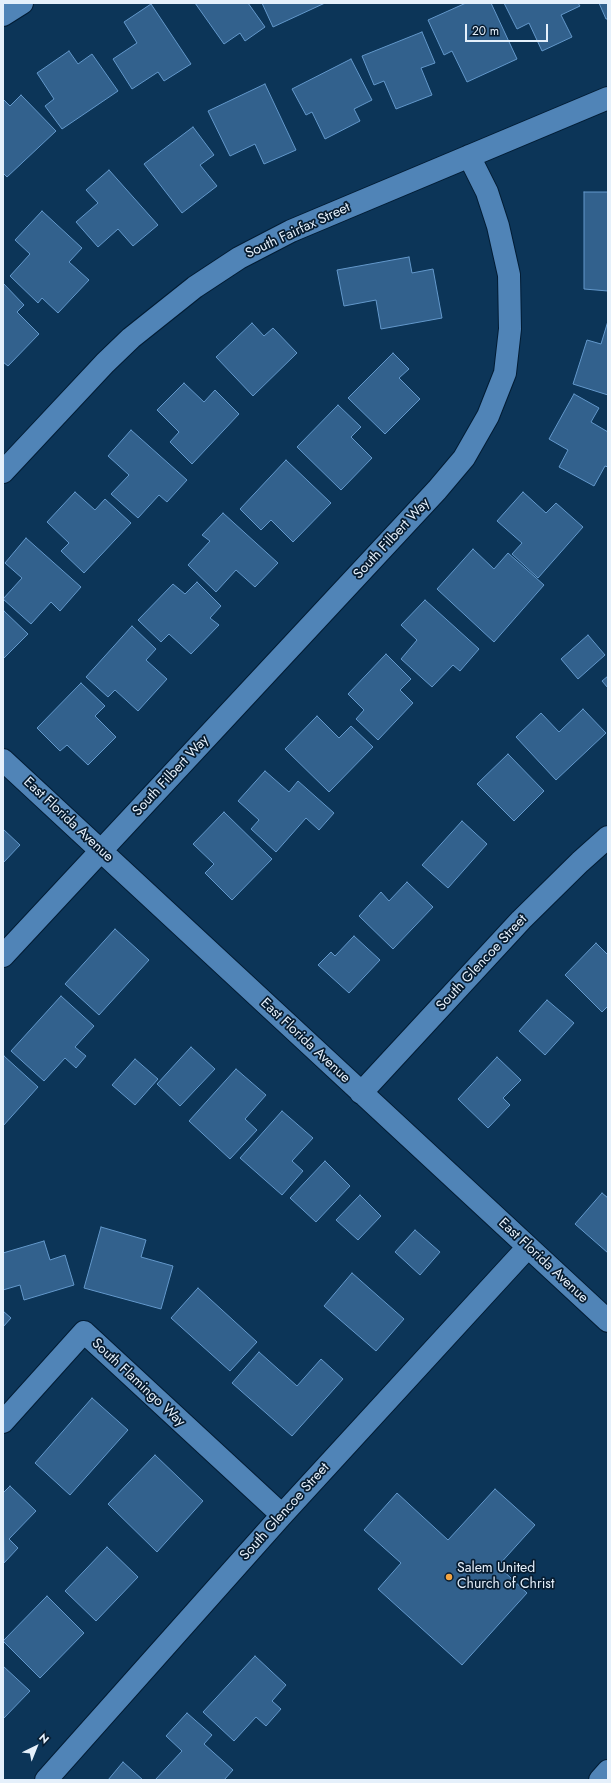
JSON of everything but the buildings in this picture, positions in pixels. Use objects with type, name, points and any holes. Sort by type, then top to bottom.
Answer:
[{"type":"street","points":[[3,15],[22,3]]},
{"type":"street","name":"South Fairfax Street","points":[[3,472],[105,363],[131,338],[195,287],[239,258],[291,231],[608,98]]},
{"type":"street","name":"South Filbert Way","points":[[3,956],[437,490],[464,458],[488,416],[505,373],[510,329],[509,276],[498,226],[487,192],[469,156]]},
{"type":"street","name":"East Florida Avenue","points":[[3,760],[608,1321]]},
{"type":"street","name":"South Glencoe Street","points":[[361,1093],[521,920],[580,862],[608,837]]},
{"type":"street","name":"South Glencoe Street","points":[[46,1780],[282,1515],[528,1247]]},
{"type":"street","name":"South Flamingo Way","points":[[3,1422],[84,1332],[282,1515]]},
{"type":"street","points":[[600,1780],[608,1771]]},
{"type":"place","name":"Salem United Church of Christ","points":[[449,1577]]}]
